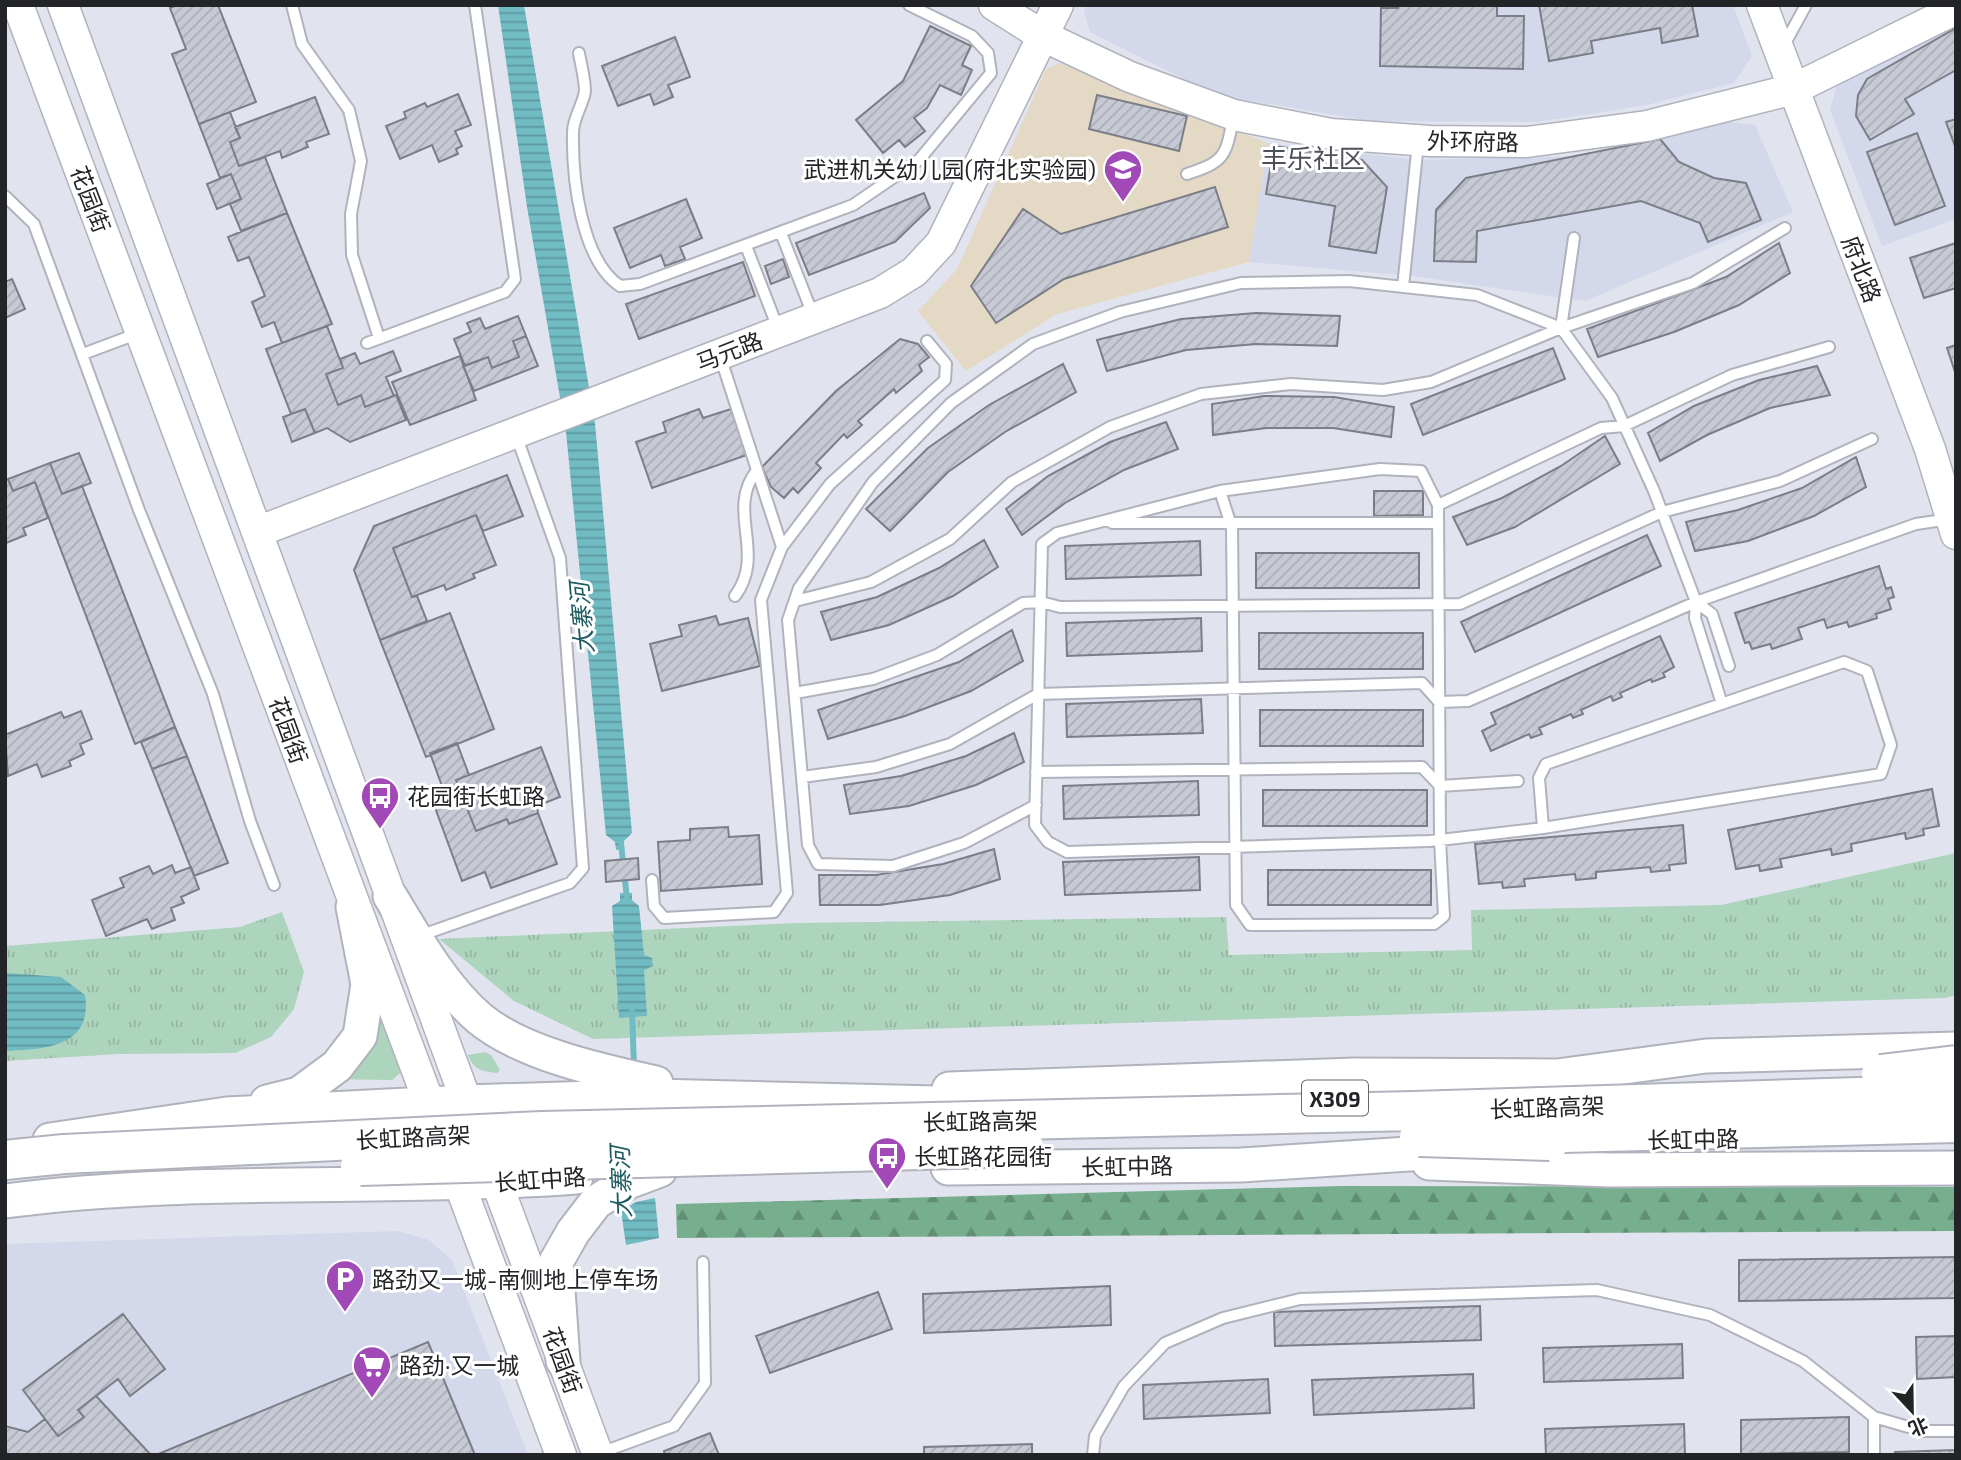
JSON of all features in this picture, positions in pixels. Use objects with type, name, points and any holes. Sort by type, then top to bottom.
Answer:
[{"type":"highway","points":[[1656,1103],[1956,1065]]},
{"type":"highway","name":"长虹路高架","points":[[5,1160],[64,1154],[542,1131],[1413,1111],[1956,1094]]},
{"type":"highway","name":"长虹路高架","points":[[5,1184],[65,1177],[549,1159],[1956,1123]]},
{"type":"highway","points":[[1419,1136],[1736,1146],[1956,1147]]},
{"type":"main road","name":"花园街","points":[[18,5],[142,332],[353,907],[561,1455]]},
{"type":"main road","name":"花园街","points":[[63,5],[390,896]]},
{"type":"main road","name":"外环府路","points":[[994,5],[1042,36],[1130,77],[1234,115],[1331,134],[1418,140],[1527,142],[1647,127],[1794,89],[1956,9]]},
{"type":"main road","name":"马元路","points":[[257,532],[880,293],[914,272],[941,243],[1058,5]]},
{"type":"main road","name":"府北路","points":[[1762,5],[1930,449],[1954,523]]},
{"type":"main road","points":[[390,896],[411,939],[480,1018],[523,1043],[616,1085]]},
{"type":"main road","points":[[227,1114],[299,1094],[337,1066],[360,1036],[368,984],[353,907]]},
{"type":"main road","name":"花园街","points":[[411,939],[467,1102],[597,1454]]},
{"type":"main road","points":[[715,1096],[1354,1075],[1557,1076],[1706,1056],[1956,1049]]},
{"type":"main road","name":"长虹中路","points":[[616,1085],[715,1096],[977,1104],[1708,1091],[1956,1081]]},
{"type":"main road","points":[[5,1147],[227,1114],[467,1102],[616,1085]]},
{"type":"main road","points":[[352,1108],[356,1184]]},
{"type":"main road","name":"长虹中路","points":[[5,1201],[92,1190],[497,1183],[639,1175],[1241,1165],[1611,1141],[1956,1134]]},
{"type":"main road","points":[[1321,1160],[1609,1170],[1956,1168]]},
{"type":"main road","points":[[563,1362],[556,1262],[573,1232],[596,1202],[639,1175]]},
{"type":"lane","points":[[292,5],[302,44],[349,110],[362,160],[351,214],[352,255],[379,338]]},
{"type":"lane","points":[[367,343],[505,292],[515,279],[475,5]]},
{"type":"lane","points":[[579,53],[585,90],[573,130],[578,183],[589,248],[605,277],[620,286],[640,284],[853,205],[919,160],[991,73],[988,53],[972,36],[909,5]]},
{"type":"lane","points":[[1780,53],[1806,5]]},
{"type":"lane","points":[[1187,174],[1213,166],[1226,152],[1234,115]]},
{"type":"lane","points":[[1403,287],[1418,140]]},
{"type":"lane","points":[[5,196],[34,224],[139,510],[213,694],[250,821],[274,885]]},
{"type":"lane","points":[[795,601],[871,582],[894,570],[950,539],[1012,482],[1123,422],[1201,394],[1291,384],[1383,390],[1431,382],[1561,328],[1693,283],[1785,228]]},
{"type":"lane","points":[[781,233],[814,318]]},
{"type":"lane","points":[[1561,328],[1574,238]]},
{"type":"lane","points":[[746,246],[779,331]]},
{"type":"lane","points":[[1036,804],[964,843],[893,866],[818,863],[808,845],[788,620],[800,588],[873,482],[951,403],[1033,344],[1120,312],[1241,283],[1349,281],[1476,295],[1561,328],[1612,398],[1662,512],[1696,602],[1695,618],[1722,704]]},
{"type":"lane","points":[[83,354],[142,332]]},
{"type":"lane","points":[[652,880],[654,906],[664,918],[774,912],[787,893],[761,600],[782,547],[831,484],[945,380],[946,364],[927,341]]},
{"type":"lane","points":[[1438,505],[1601,428],[1624,426],[1732,375],[1829,347]]},
{"type":"lane","points":[[719,355],[782,547]]},
{"type":"lane","points":[[411,939],[570,883],[583,868],[560,558],[515,433]]},
{"type":"lane","points":[[794,693],[873,679],[937,655],[1023,603],[1041,602],[1060,607],[1460,604],[1662,512],[1780,481],[1872,439]]},
{"type":"lane","points":[[1220,491],[1231,523],[1233,606],[1234,770],[1235,847],[1236,905],[1250,925],[1434,924],[1444,916],[1440,840],[1438,505],[1421,471],[1380,469],[1220,491],[1057,533],[1042,544],[1035,825],[1048,842],[1067,852],[1235,847],[1440,840],[1543,828],[1881,774],[1891,745],[1867,671],[1844,662],[1546,764],[1538,778],[1543,828]]},
{"type":"lane","points":[[735,596],[747,580],[749,561],[744,500],[748,481],[757,470]]},
{"type":"lane","points":[[1097,523],[1438,523]]},
{"type":"lane","points":[[1439,702],[1468,701],[1696,602],[1916,524],[1954,523]]},
{"type":"lane","points":[[1696,602],[1712,614],[1729,666]]},
{"type":"lane","points":[[802,777],[876,767],[950,744],[1038,694],[1234,686],[1422,683],[1439,702]]},
{"type":"lane","points":[[1037,772],[1422,767],[1440,786]]},
{"type":"lane","points":[[1440,786],[1518,781]]},
{"type":"lane","points":[[597,1454],[674,1426],[705,1383],[703,1262]]},
{"type":"lane","points":[[1093,1455],[1095,1436],[1124,1386],[1165,1343],[1223,1318],[1300,1299],[1597,1290],[1710,1314],[1803,1361],[1874,1417],[1922,1431],[1956,1431]]},
{"type":"lane","points":[[1874,1417],[1874,1455]]},
{"type":"shaded area","points":[[1087,5],[1733,5],[1752,56],[1734,83],[1647,105],[1537,122],[1371,121],[1216,95],[1090,32],[1084,10]]},
{"type":"shaded area","points":[[1956,16],[1956,219],[1882,246],[1830,110],[1838,81]]},
{"type":"shaded area","name":"武进机关幼儿园(府北实验园)","points":[[1060,63],[1268,143],[1249,262],[1057,314],[966,371],[918,311],[957,269],[1046,69]]},
{"type":"shaded area","points":[[1721,121],[1755,125],[1793,212],[1585,301],[1413,276],[1249,262],[1268,143],[1421,160],[1578,156]]},
{"type":"shaded area","points":[[398,1231],[429,1240],[452,1260],[528,1455],[5,1455],[5,1244]]},
{"type":"green space","points":[[1956,853],[1956,995],[1945,998],[593,1039],[514,1001],[439,939],[798,923],[1226,917],[1229,955],[1472,950],[1471,910],[1721,905]]},
{"type":"green space","points":[[282,912],[304,972],[294,1009],[271,1037],[235,1053],[119,1054],[5,1061],[5,946],[240,927]]},
{"type":"green space","points":[[382,1002],[406,1068],[392,1080],[324,1079]]},
{"type":"green space","points":[[485,1052],[491,1055],[500,1070],[497,1073],[479,1069],[468,1055]]},
{"type":"green space","points":[[1341,1186],[1956,1187],[1956,1231],[677,1238],[676,1204]]},
{"type":"water","points":[[498,5],[524,5],[595,423],[632,833],[624,841],[624,849],[616,850],[615,842],[606,835],[566,432],[527,207]]},
{"type":"water","points":[[620,893],[632,893],[632,900],[639,906],[644,955],[652,958],[653,966],[644,970],[647,1016],[619,1018],[612,906],[620,901]]},
{"type":"water","points":[[5,973],[61,977],[85,995],[85,1013],[81,1026],[63,1042],[35,1049],[5,1051]]},
{"type":"water","points":[[655,1198],[659,1238],[626,1245],[621,1211],[636,1202]]},
{"type":"building","points":[[177,5],[218,5],[256,102],[199,124],[172,54],[186,49],[170,8]]},
{"type":"building","points":[[1398,5],[1497,5],[1497,16],[1524,16],[1523,69],[1380,66],[1381,8],[1398,8]]},
{"type":"building","points":[[1539,5],[1692,5],[1698,36],[1662,43],[1660,28],[1591,41],[1593,53],[1549,61]]},
{"type":"building","points":[[930,26],[971,46],[962,65],[972,70],[961,95],[940,85],[927,108],[914,118],[925,131],[905,147],[899,140],[883,153],[856,120],[903,81]]},
{"type":"building","points":[[1956,28],[1956,70],[1905,99],[1914,114],[1870,140],[1856,116],[1858,95],[1867,79]]},
{"type":"building","points":[[675,37],[690,77],[668,85],[673,97],[654,105],[650,94],[618,106],[602,66]]},
{"type":"building","points":[[458,94],[471,125],[455,131],[462,146],[456,149],[458,154],[439,162],[432,145],[400,159],[386,126],[406,118],[404,112],[425,103],[427,107]]},
{"type":"building","points":[[1097,95],[1187,116],[1179,151],[1089,129]]},
{"type":"building","points":[[315,97],[329,134],[306,142],[308,147],[282,158],[280,151],[239,166],[230,142],[240,138],[235,127]]},
{"type":"building","points":[[230,112],[240,138],[230,142],[239,166],[265,157],[287,213],[241,231],[230,204],[241,199],[231,174],[220,178],[199,124]]},
{"type":"building","points":[[1956,119],[1956,149],[1946,122]]},
{"type":"building","points":[[1917,133],[1945,206],[1895,225],[1867,152]]},
{"type":"building","points":[[1660,139],[1679,162],[1714,178],[1746,183],[1761,220],[1708,242],[1700,223],[1641,201],[1477,231],[1476,262],[1434,261],[1436,210],[1466,178]]},
{"type":"building","points":[[1274,146],[1362,160],[1387,187],[1376,253],[1329,246],[1335,206],[1266,194]]},
{"type":"building","points":[[231,174],[241,199],[217,209],[207,184]]},
{"type":"building","points":[[1215,187],[1228,227],[1064,279],[996,323],[971,286],[1023,209],[1061,234]]},
{"type":"building","points":[[924,193],[930,208],[895,242],[809,275],[796,243]]},
{"type":"building","points":[[686,199],[702,238],[680,247],[685,259],[665,266],[661,255],[630,268],[614,228]]},
{"type":"building","points":[[287,213],[332,324],[282,343],[274,322],[262,327],[252,302],[265,296],[249,257],[238,261],[228,237]]},
{"type":"building","points":[[1779,243],[1790,273],[1739,305],[1674,332],[1598,357],[1587,329],[1726,277]]},
{"type":"building","points":[[1956,243],[1956,288],[1924,298],[1910,258]]},
{"type":"building","points":[[783,259],[789,277],[771,284],[765,266]]},
{"type":"building","points":[[743,262],[755,296],[639,339],[626,304]]},
{"type":"building","points":[[12,279],[25,309],[5,318],[5,282]]},
{"type":"building","points":[[1256,313],[1340,316],[1337,346],[1256,344],[1186,350],[1107,371],[1097,340],[1181,319]]},
{"type":"building","points":[[518,316],[526,336],[513,341],[519,357],[492,368],[488,357],[465,366],[454,339],[471,332],[467,323],[480,318],[485,329]]},
{"type":"building","points":[[327,326],[343,368],[326,374],[338,405],[361,395],[365,407],[396,395],[406,420],[350,442],[327,428],[315,433],[305,409],[291,414],[266,349]]},
{"type":"building","points":[[526,336],[538,366],[474,391],[463,366],[488,357],[492,368],[519,357],[513,341]]},
{"type":"building","points":[[900,339],[918,344],[929,357],[919,365],[922,371],[896,393],[894,389],[858,421],[862,425],[847,438],[844,434],[816,463],[821,468],[798,493],[793,488],[784,498],[771,487],[762,467],[836,391]]},
{"type":"building","points":[[1956,345],[1956,375],[1947,348]]},
{"type":"building","points":[[1553,348],[1565,379],[1423,435],[1411,404]]},
{"type":"building","points":[[393,351],[401,371],[386,377],[394,396],[365,407],[361,395],[338,405],[326,374],[343,368],[340,359],[355,353],[360,364]]},
{"type":"building","points":[[460,356],[476,400],[410,425],[392,382]]},
{"type":"building","points":[[1063,364],[1076,392],[1005,432],[948,472],[890,531],[866,509],[928,448],[989,405]]},
{"type":"building","points":[[1817,366],[1830,395],[1770,408],[1707,435],[1660,461],[1648,433],[1694,406],[1759,380]]},
{"type":"building","points":[[1264,396],[1334,397],[1394,407],[1391,437],[1333,428],[1266,428],[1213,435],[1212,404]]},
{"type":"building","points":[[305,409],[315,433],[292,442],[283,417]]},
{"type":"building","points":[[699,409],[703,418],[731,409],[747,455],[652,488],[636,442],[666,432],[663,422]]},
{"type":"building","points":[[1166,422],[1178,449],[1124,470],[1065,503],[1022,535],[1006,509],[1048,476],[1110,442]]},
{"type":"building","points":[[1605,436],[1620,464],[1515,527],[1467,545],[1453,517],[1502,498],[1561,466]]},
{"type":"building","points":[[79,453],[91,483],[62,494],[50,463]]},
{"type":"building","points":[[1856,457],[1866,487],[1814,516],[1748,541],[1695,551],[1686,522],[1738,510],[1802,488]]},
{"type":"building","points":[[50,463],[62,494],[82,486],[175,727],[135,744],[35,482],[13,491],[8,479]]},
{"type":"building","points":[[507,475],[523,516],[483,531],[476,515],[393,548],[412,597],[417,596],[427,621],[380,640],[354,570],[374,526]]},
{"type":"building","points":[[8,479],[13,491],[35,482],[48,518],[23,528],[26,535],[6,543],[5,481]]},
{"type":"building","points":[[1374,491],[1423,491],[1423,515],[1374,516]]},
{"type":"building","points":[[476,515],[496,565],[473,574],[475,578],[446,590],[444,585],[412,597],[393,548]]},
{"type":"building","points":[[1647,535],[1661,566],[1475,652],[1461,622]]},
{"type":"building","points":[[984,540],[998,567],[953,596],[889,625],[831,640],[821,612],[877,597],[939,568]]},
{"type":"building","points":[[1200,541],[1201,575],[1066,579],[1065,546]]},
{"type":"building","points":[[1256,553],[1419,553],[1419,588],[1256,588]]},
{"type":"building","points":[[1879,566],[1886,589],[1891,587],[1894,597],[1888,599],[1891,609],[1876,614],[1877,618],[1849,627],[1847,622],[1827,628],[1824,619],[1798,628],[1802,639],[1772,649],[1770,644],[1752,649],[1749,642],[1745,643],[1735,613]]},
{"type":"building","points":[[450,613],[494,729],[426,757],[380,640]]},
{"type":"building","points":[[716,616],[719,625],[748,618],[760,666],[662,691],[650,644],[682,636],[679,625]]},
{"type":"building","points":[[1201,618],[1202,651],[1067,656],[1066,623]]},
{"type":"building","points":[[1012,630],[1023,661],[971,691],[905,716],[828,739],[818,710],[959,662]]},
{"type":"building","points":[[1259,633],[1423,633],[1423,669],[1259,669]]},
{"type":"building","points":[[1660,636],[1674,667],[1663,673],[1665,677],[1652,682],[1651,679],[1620,693],[1622,697],[1613,701],[1611,696],[1581,710],[1583,714],[1573,718],[1571,714],[1539,728],[1542,734],[1531,738],[1529,734],[1491,751],[1482,731],[1496,724],[1491,713]]},
{"type":"building","points":[[1201,699],[1203,733],[1067,737],[1066,704]]},
{"type":"building","points":[[1260,710],[1423,710],[1423,746],[1260,746]]},
{"type":"building","points":[[81,711],[92,739],[80,744],[84,754],[69,761],[71,766],[42,777],[37,764],[8,776],[5,735],[61,712],[64,718]]},
{"type":"building","points":[[175,727],[187,756],[152,769],[141,742]]},
{"type":"building","points":[[1014,733],[1024,762],[976,785],[909,806],[850,814],[844,785],[901,776],[966,756]]},
{"type":"building","points":[[457,743],[469,775],[456,780],[476,831],[507,819],[509,824],[538,813],[557,864],[491,888],[485,872],[462,881],[430,794],[443,789],[430,753]]},
{"type":"building","points":[[541,747],[560,797],[537,806],[538,813],[509,824],[507,819],[476,831],[456,780]]},
{"type":"building","points":[[187,756],[228,863],[194,876],[152,769]]},
{"type":"building","points":[[1198,781],[1199,815],[1064,819],[1063,786]]},
{"type":"building","points":[[1932,789],[1939,826],[1923,829],[1924,835],[1906,839],[1905,833],[1851,844],[1852,851],[1832,855],[1831,849],[1780,859],[1782,867],[1760,871],[1759,865],[1736,869],[1728,830]]},
{"type":"building","points":[[1263,790],[1427,790],[1427,826],[1263,826]]},
{"type":"building","points":[[1683,825],[1686,863],[1669,865],[1670,870],[1651,872],[1650,867],[1596,872],[1596,878],[1576,880],[1575,874],[1524,879],[1525,886],[1503,888],[1502,882],[1479,884],[1475,844]]},
{"type":"building","points":[[728,827],[729,837],[759,835],[762,884],[661,891],[658,842],[690,840],[690,829]]},
{"type":"building","points":[[994,849],[1000,879],[950,895],[880,905],[820,905],[819,875],[876,875],[943,864]]},
{"type":"building","points":[[1199,857],[1200,890],[1065,895],[1063,862]]},
{"type":"building","points":[[638,858],[639,879],[606,882],[605,861]]},
{"type":"building","points":[[172,865],[175,873],[191,867],[199,889],[181,897],[184,903],[171,908],[175,920],[152,929],[147,919],[106,936],[92,900],[124,887],[120,878],[149,866],[153,874]]},
{"type":"building","points":[[1268,870],[1431,870],[1431,905],[1268,905]]},
{"type":"building","points":[[1956,1257],[1956,1298],[1739,1301],[1739,1260]]},
{"type":"building","points":[[1110,1286],[1111,1325],[924,1333],[923,1294]]},
{"type":"building","points":[[878,1292],[892,1329],[770,1373],[756,1336]]},
{"type":"building","points":[[1480,1306],[1481,1340],[1275,1346],[1274,1312]]},
{"type":"building","points":[[123,1314],[165,1369],[130,1396],[118,1379],[78,1410],[84,1417],[58,1436],[23,1390]]},
{"type":"building","points":[[1956,1336],[1956,1377],[1917,1379],[1916,1337]]},
{"type":"building","name":"路劲·又一城","points":[[428,1342],[475,1455],[156,1455]]},
{"type":"building","points":[[1682,1344],[1683,1378],[1544,1382],[1543,1348]]},
{"type":"building","points":[[1473,1374],[1474,1408],[1314,1415],[1312,1380]]},
{"type":"building","points":[[1268,1379],[1270,1413],[1144,1419],[1143,1385]]},
{"type":"building","points":[[96,1396],[151,1455],[5,1455],[5,1426],[28,1432],[45,1419],[58,1436],[84,1417],[78,1410]]},
{"type":"building","points":[[1849,1417],[1849,1452],[1741,1454],[1741,1420]]},
{"type":"building","points":[[1684,1424],[1685,1455],[1546,1455],[1545,1429]]},
{"type":"building","points":[[710,1433],[719,1455],[665,1455],[664,1451]]},
{"type":"building","points":[[1032,1444],[1032,1455],[924,1455],[924,1447]]},
{"type":"building","points":[[1956,1450],[1956,1455],[1895,1455],[1895,1452]]},
{"type":"waterway","name":"大寨河","points":[[621,843],[627,899]]},
{"type":"waterway","name":"大寨河","points":[[632,1011],[634,1066]]},
{"type":"place","name":"武进机关幼儿园(府北实验园)","points":[[1123,203]]},
{"type":"place","name":"花园街长虹路","points":[[380,830]]},
{"type":"place","name":"长虹路花园街","points":[[887,1190]]},
{"type":"place","name":"路劲又一城-南侧地上停车场","points":[[345,1313]]},
{"type":"place","name":"路劲·又一城","points":[[372,1399]]},
{"type":"district","name":"丰乐社区","points":[[1313,157]]}]
